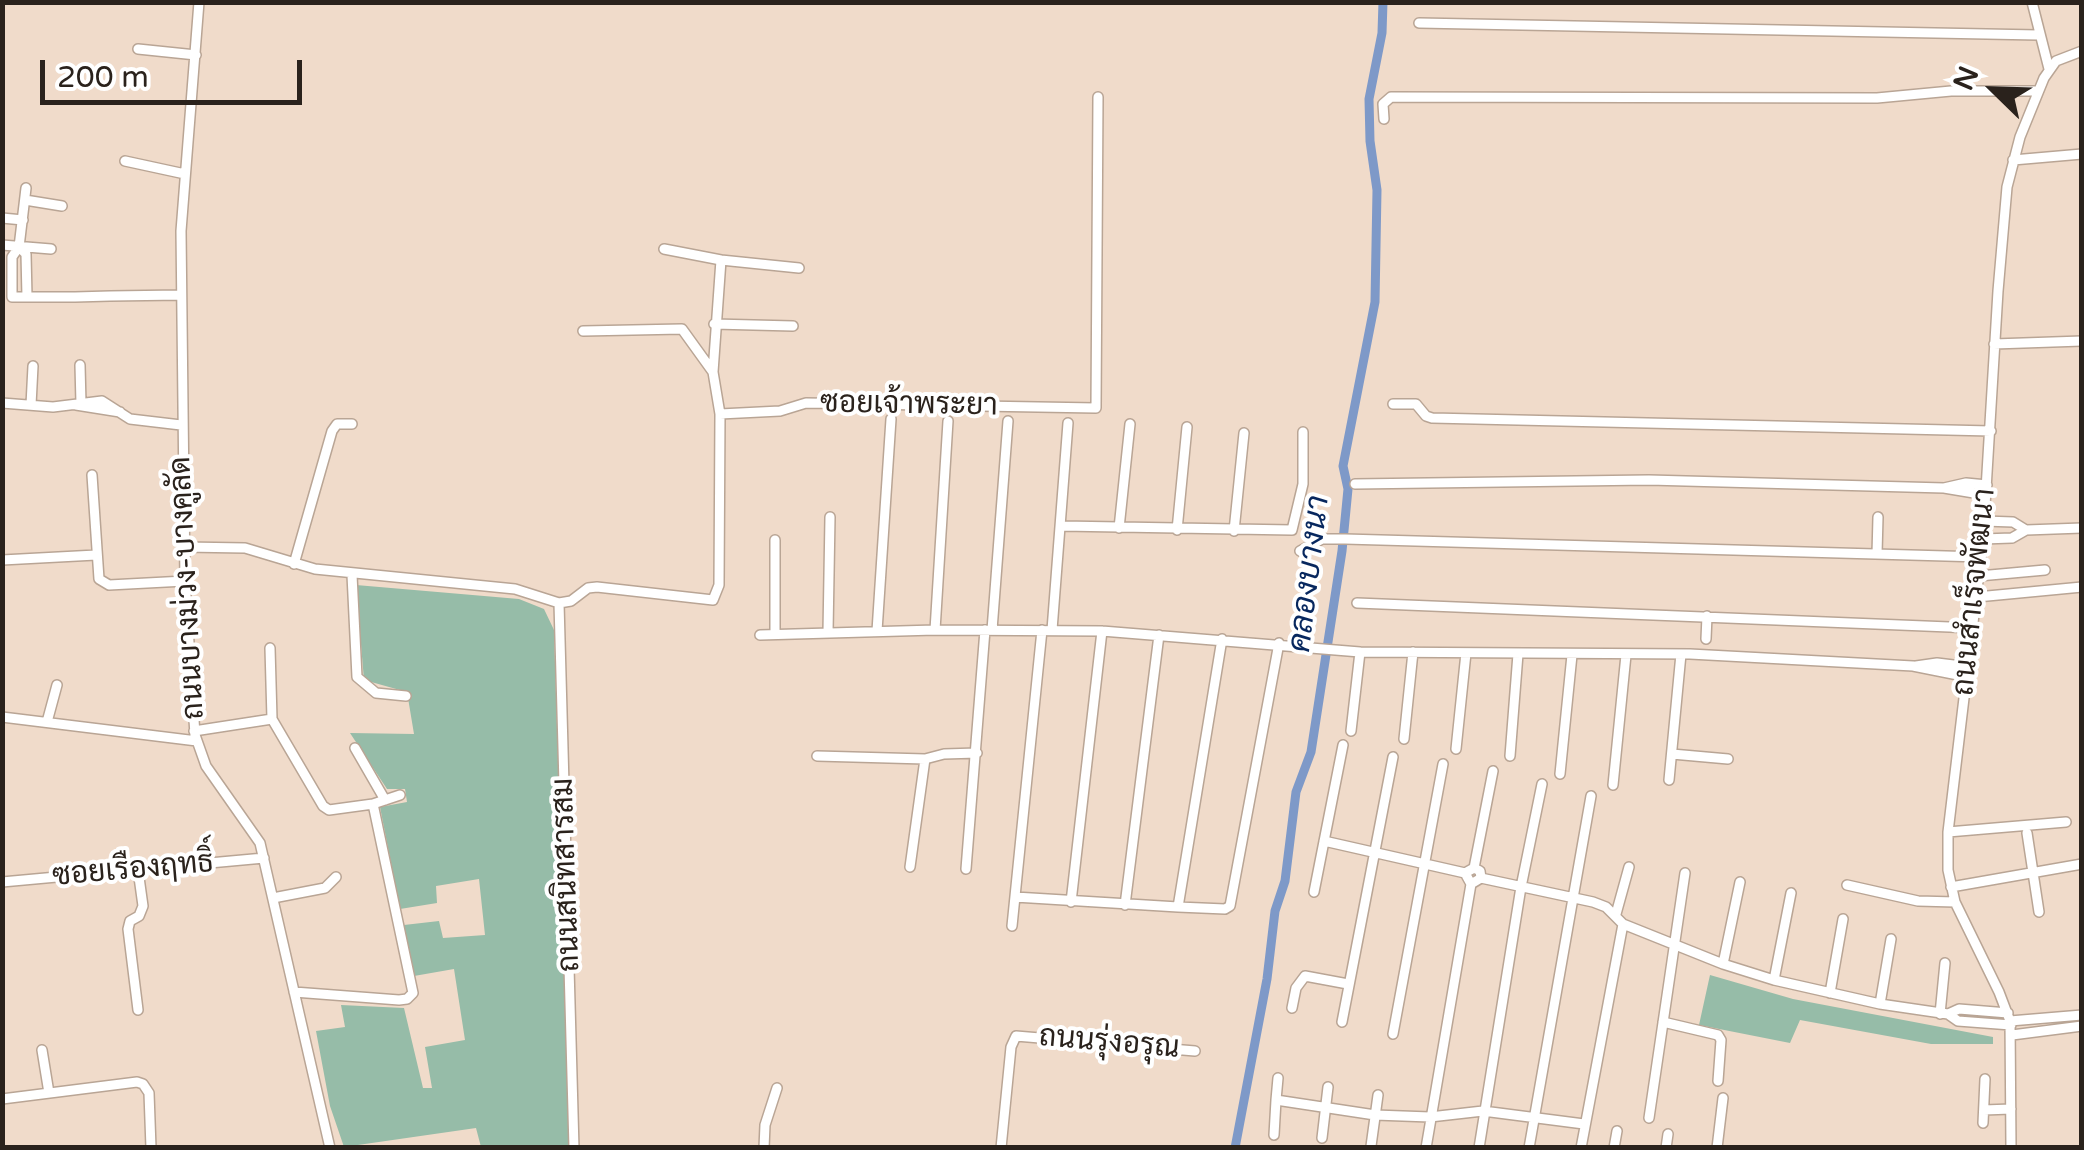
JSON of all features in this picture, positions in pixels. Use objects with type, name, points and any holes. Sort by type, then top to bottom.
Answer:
[{"type":"street","name":"ถนนบางม่วง-บางคูลัด","points":[[200,2],[185,174],[180,295],[186,581],[196,736],[206,766],[260,843],[330,1148]]},
{"type":"street","points":[[2032,2],[2049,70],[2066,55],[2082,52]]},
{"type":"street","points":[[1420,23],[2038,34]]},
{"type":"street","points":[[138,49],[196,55]]},
{"type":"street","name":"ถนนสำเร็จพัฒนา","points":[[2011,1148],[1997,1109],[2010,1023],[1955,902],[1948,832],[1982,557],[2004,210],[2013,160],[2049,70]]},
{"type":"street","points":[[1384,118],[1384,104],[1391,97],[1877,98],[1951,91],[2038,91]]},
{"type":"street","name":"ซอยเจ้าพระยา","points":[[720,414],[780,411],[806,402],[1096,408],[1098,97]]},
{"type":"street","points":[[2013,160],[2082,154]]},
{"type":"street","points":[[125,161],[185,174]]},
{"type":"street","points":[[26,188],[20,247],[12,256],[12,297],[180,295]]},
{"type":"street","points":[[25,200],[62,206]]},
{"type":"street","points":[[2,218],[22,220]]},
{"type":"street","points":[[2,246],[50,249]]},
{"type":"street","points":[[20,247],[26,254],[27,297]]},
{"type":"street","points":[[664,249],[799,268]]},
{"type":"street","points":[[185,547],[245,548],[294,564],[352,574],[515,589],[558,603],[571,601],[588,588],[596,587],[713,600],[719,585],[720,414],[713,372],[721,260]]},
{"type":"street","points":[[714,324],[793,326]]},
{"type":"street","points":[[583,331],[682,330],[713,372]]},
{"type":"street","points":[[1994,344],[2082,341]]},
{"type":"street","points":[[78,404],[80,365]]},
{"type":"street","points":[[32,405],[33,366]]},
{"type":"street","points":[[2,402],[32,405],[102,401],[138,421],[181,425]]},
{"type":"street","points":[[1392,404],[1416,404],[1432,418],[1990,431]]},
{"type":"street","points":[[877,631],[891,419]]},
{"type":"street","points":[[936,630],[948,421]]},
{"type":"street","points":[[966,869],[1008,421]]},
{"type":"street","points":[[1012,926],[1062,526],[1068,423]]},
{"type":"street","points":[[294,564],[332,431],[337,424],[352,424]]},
{"type":"street","points":[[1120,528],[1130,424]]},
{"type":"street","points":[[1177,530],[1187,427]]},
{"type":"street","points":[[1062,526],[1287,530],[1294,526],[1302,484],[1304,432]]},
{"type":"street","points":[[1234,531],[1244,433]]},
{"type":"street","points":[[92,475],[99,579],[109,585],[186,581]]},
{"type":"street","points":[[1354,484],[1649,480],[1944,488],[1966,483],[1986,490]]},
{"type":"street","points":[[828,632],[830,516]]},
{"type":"street","points":[[1876,554],[1878,517]]},
{"type":"street","points":[[1984,521],[2013,522],[2026,530]]},
{"type":"street","points":[[1983,538],[2012,538],[2026,530],[2082,528]]},
{"type":"street","points":[[1300,551],[1322,539],[1346,539],[1982,557]]},
{"type":"street","points":[[774,540],[775,633]]},
{"type":"street","points":[[2,560],[96,554]]},
{"type":"street","points":[[1980,576],[2045,570]]},
{"type":"street","points":[[352,574],[357,677],[376,693],[406,696]]},
{"type":"street","points":[[1978,596],[2082,587]]},
{"type":"street","name":"ถนนสนิทสารสม","points":[[558,603],[574,1148]]},
{"type":"street","points":[[1357,603],[1974,628]]},
{"type":"street","points":[[1706,639],[1707,616]]},
{"type":"street","points":[[1071,902],[1102,631]]},
{"type":"street","points":[[760,635],[1102,631],[1360,652],[1681,654],[1913,666],[1924,663],[1969,672]]},
{"type":"street","points":[[1124,904],[1160,635]]},
{"type":"street","points":[[1178,907],[1222,638]]},
{"type":"street","points":[[1015,897],[1225,909],[1233,898],[1279,643]]},
{"type":"street","points":[[270,648],[272,719],[324,806],[329,810],[374,804],[400,795]]},
{"type":"street","points":[[1351,731],[1360,652]]},
{"type":"street","points":[[1404,739],[1413,652]]},
{"type":"street","points":[[1456,749],[1466,653]]},
{"type":"street","points":[[1510,756],[1518,654]]},
{"type":"street","points":[[1560,774],[1572,654]]},
{"type":"street","points":[[1669,780],[1681,654]]},
{"type":"street","points":[[1613,785],[1626,655]]},
{"type":"street","points":[[47,722],[57,686]]},
{"type":"street","points":[[2,716],[196,736],[272,719]]},
{"type":"street","points":[[1314,892],[1343,745]]},
{"type":"street","points":[[355,748],[385,800]]},
{"type":"street","points":[[818,756],[925,759],[977,753]]},
{"type":"street","points":[[1672,754],[1728,759]]},
{"type":"street","points":[[1342,1022],[1393,757]]},
{"type":"street","points":[[910,866],[925,759]]},
{"type":"street","points":[[1392,1034],[1443,764]]},
{"type":"street","points":[[1470,870],[1493,772]]},
{"type":"street","points":[[1479,1148],[1521,887],[1542,784]]},
{"type":"street","points":[[1529,1148],[1590,796]]},
{"type":"street","points":[[294,992],[399,1000],[413,993],[374,804]]},
{"type":"street","points":[[1948,832],[2066,822]]},
{"type":"street","points":[[2027,833],[2039,912]]},
{"type":"street","points":[[1324,840],[1423,865],[1480,871],[1426,1148]]},
{"type":"street","name":"ซอยเรืองฤทธิ์","points":[[2,882],[264,858]]},
{"type":"street","points":[[1951,887],[2082,864]]},
{"type":"street","points":[[1581,1148],[1629,867]]},
{"type":"street","points":[[138,870],[143,906],[128,928],[138,1010]]},
{"type":"street","points":[[1649,1118],[1685,874]]},
{"type":"street","points":[[273,898],[325,888],[336,877]]},
{"type":"street","points":[[1476,881],[1574,896],[1606,907],[1619,919],[1723,964],[1774,980],[1944,1014],[1959,1009],[2010,1023],[2082,1026]]},
{"type":"street","points":[[1723,964],[1740,882]]},
{"type":"street","points":[[1847,885],[1918,900],[1955,902]]},
{"type":"street","points":[[1774,980],[1791,892]]},
{"type":"street","points":[[1830,993],[1843,919]]},
{"type":"street","points":[[1880,1004],[1891,938]]},
{"type":"street","points":[[1944,1014],[1945,962]]},
{"type":"street","points":[[1292,1008],[1299,980],[1305,976],[1348,984]]},
{"type":"street","points":[[2010,1023],[2082,1014]]},
{"type":"street","points":[[1663,1022],[1718,1035],[1718,1080]]},
{"type":"street","name":"ถนนรุ่งอรุณ","points":[[1001,1148],[1010,1047],[1016,1036],[1195,1051]]},
{"type":"street","points":[[42,1050],[49,1093]]},
{"type":"street","points":[[1274,1135],[1278,1078]]},
{"type":"street","points":[[1983,1122],[1997,1109],[1985,1079]]},
{"type":"street","points":[[2,1099],[121,1083],[143,1084],[148,1094],[152,1148]]},
{"type":"street","points":[[1322,1138],[1328,1086]]},
{"type":"street","points":[[764,1148],[765,1125],[776,1088]]},
{"type":"street","points":[[1370,1146],[1378,1094]]},
{"type":"street","points":[[1717,1148],[1722,1098]]},
{"type":"street","points":[[1276,1100],[1375,1115],[1430,1117],[1484,1111],[1584,1124]]},
{"type":"street","points":[[1614,1148],[1617,1131]]},
{"type":"street","points":[[1666,1148],[1668,1134]]},
{"type":"green space","points":[[356,585],[519,599],[544,609],[554,630],[570,1147],[481,1147],[476,1128],[344,1147],[330,1106],[316,1031],[345,1027],[341,1005],[404,1008],[423,1088],[432,1088],[425,1047],[465,1040],[454,969],[414,976],[404,925],[439,921],[443,938],[485,935],[479,879],[436,886],[437,903],[400,909],[380,807],[407,802],[405,789],[387,789],[350,733],[414,734],[407,692],[364,680]]},
{"type":"green space","points":[[1710,975],[1793,999],[1993,1037],[1993,1044],[1931,1044],[1800,1020],[1790,1043],[1699,1025]]},
{"type":"waterway","name":"คลองบางนา","points":[[1235,1148],[1267,979],[1275,911],[1285,881],[1296,792],[1311,752],[1342,551],[1348,489],[1343,466],[1375,302],[1377,190],[1369,99],[1382,33],[1383,2]]}]
